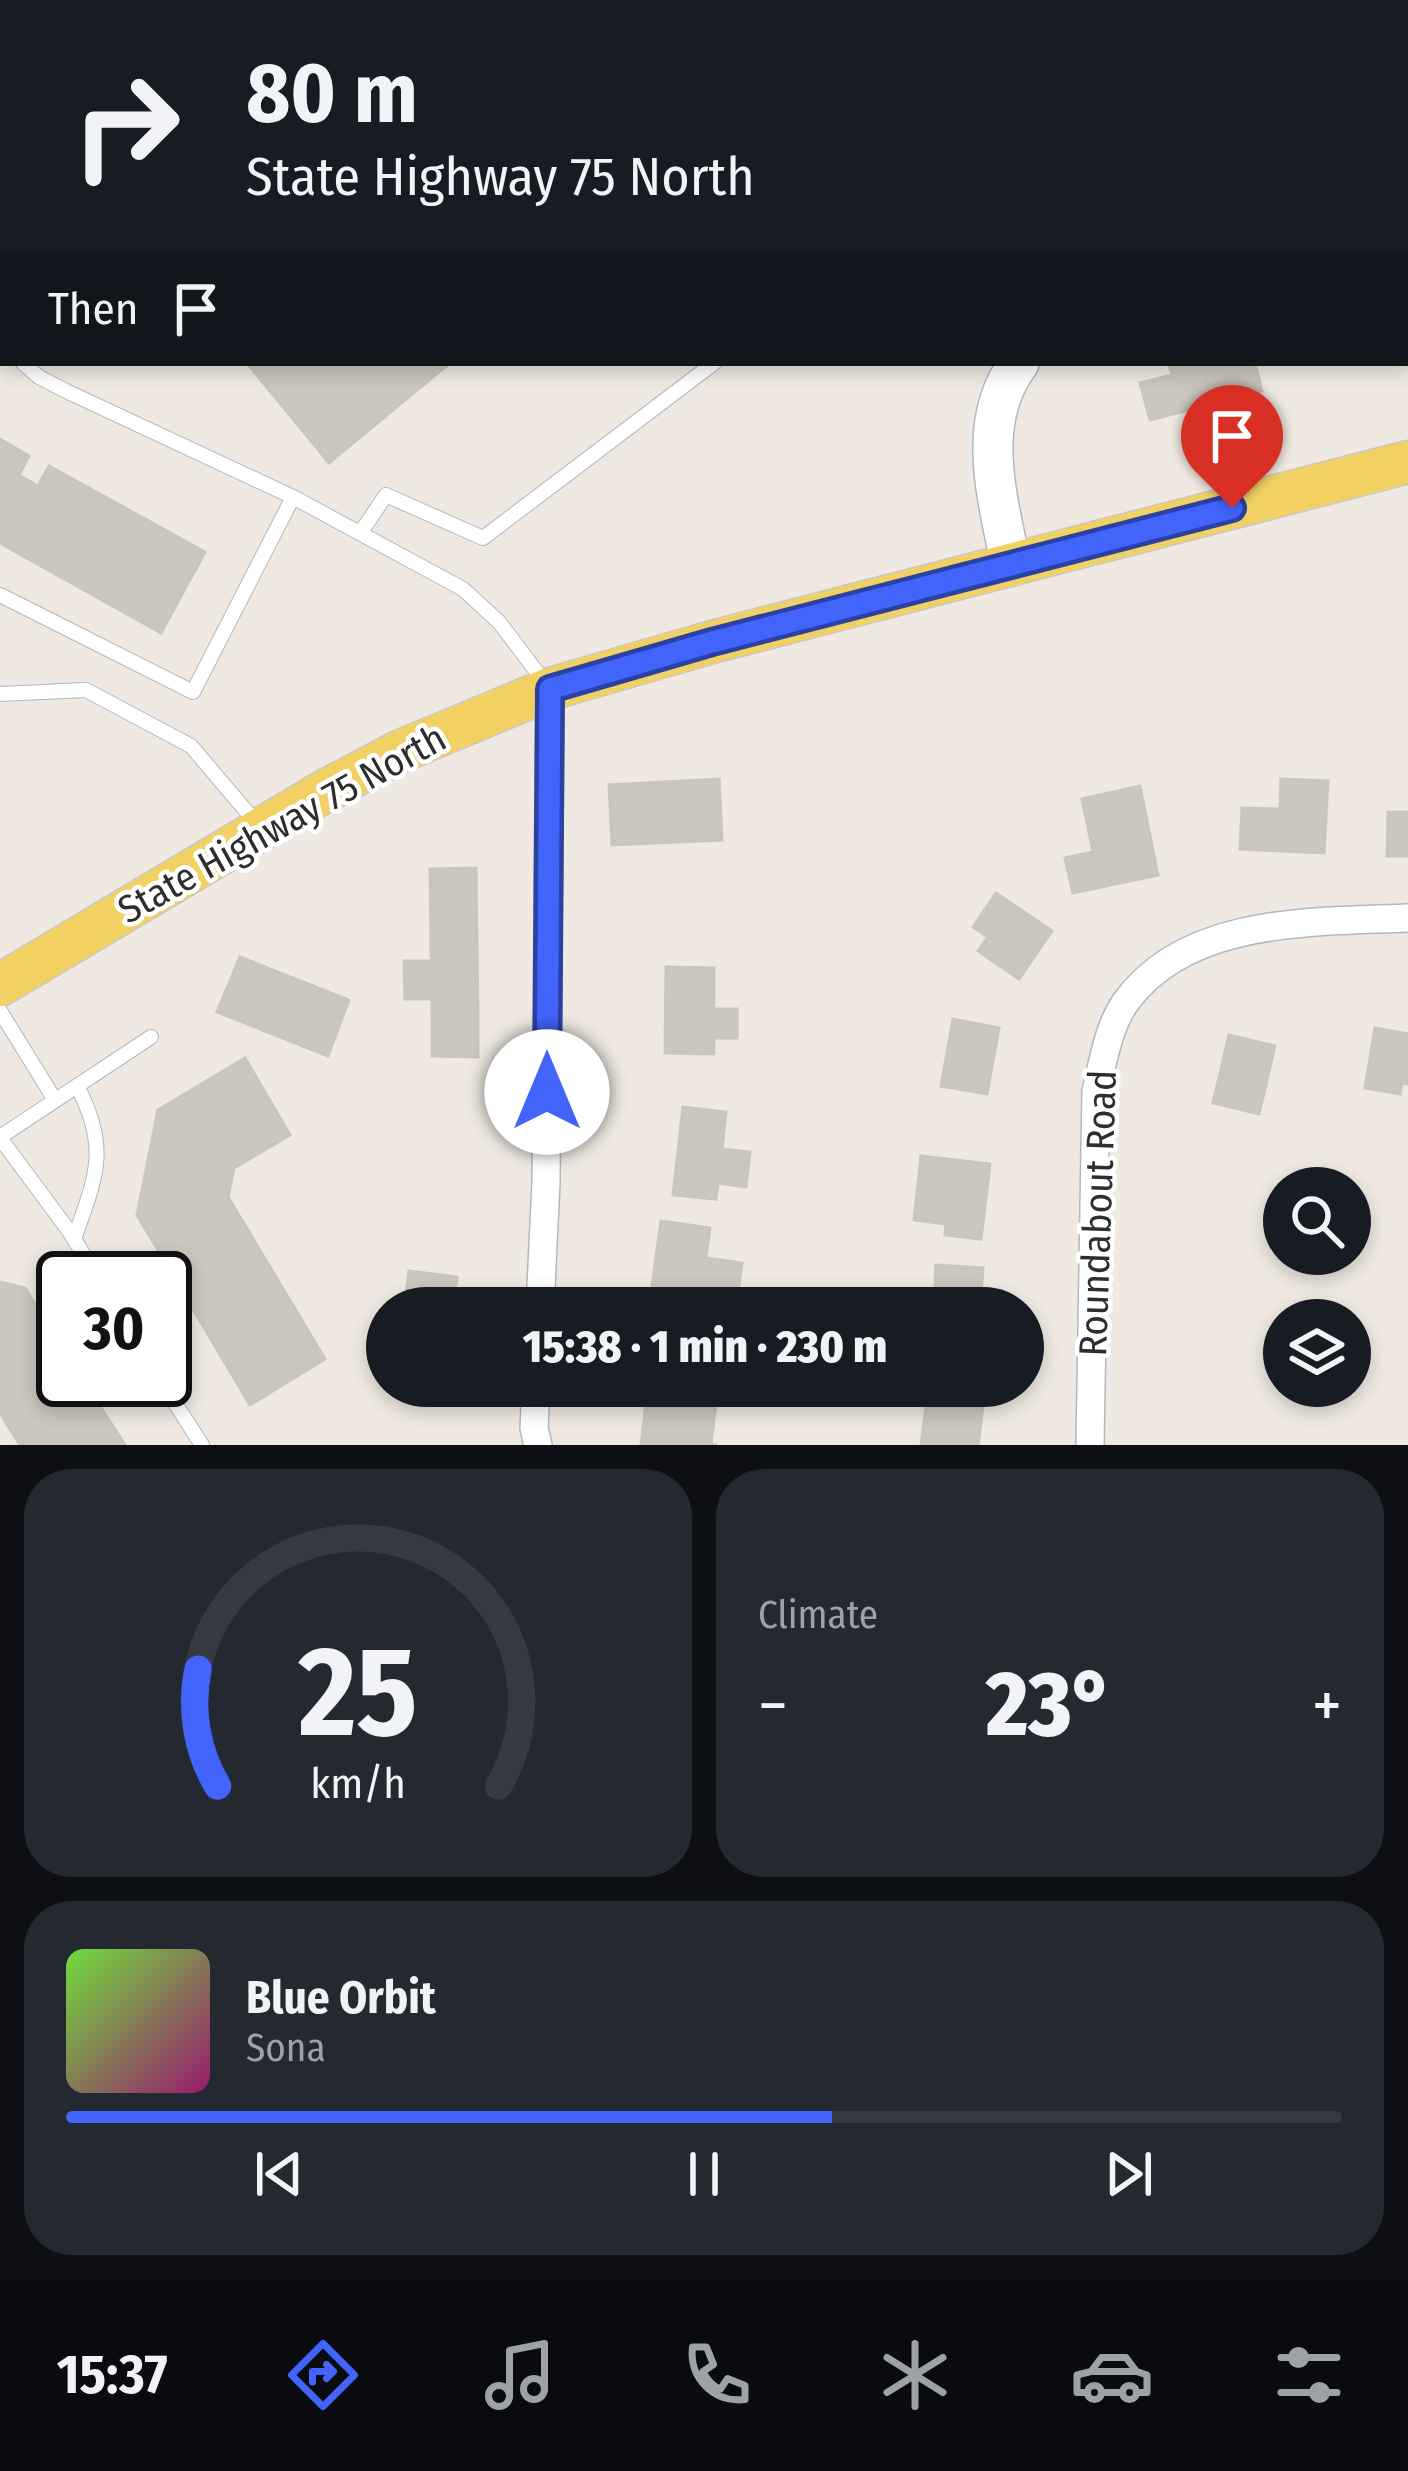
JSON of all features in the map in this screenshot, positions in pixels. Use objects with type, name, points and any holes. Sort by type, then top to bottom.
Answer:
[{"type":"main road","name":"State Highway 75 North","points":[[10,968],[401,751],[550,689],[712,642],[1408,462]]},
{"type":"street","points":[[1011,566],[994,476],[992,424],[1017,366]]},
{"type":"street","points":[[541,1287],[550,689]]},
{"type":"street","name":"Roundabout Road","points":[[1090,1445],[1096,1091],[1106,1045],[1123,1007],[1152,971],[1205,944],[1288,923],[1408,918]]},
{"type":"street","points":[[535,1407],[538,1445]]},
{"type":"lane","points":[[28,366],[66,391],[293,496],[463,589],[499,622],[550,689]]},
{"type":"lane","points":[[361,532],[386,495],[483,538],[710,366]]},
{"type":"lane","points":[[0,595],[194,692],[293,496]]},
{"type":"lane","points":[[0,694],[86,690],[191,746],[261,829]]},
{"type":"lane","points":[[0,1011],[56,1100]]},
{"type":"lane","points":[[81,1251],[0,1138],[151,1037]]},
{"type":"lane","points":[[74,1239],[98,1172],[94,1118],[77,1086]]},
{"type":"lane","points":[[177,1407],[202,1445]]},
{"type":"building","points":[[249,366],[446,366],[329,463]]},
{"type":"building","points":[[1170,366],[1256,366],[1262,391],[1150,420],[1140,383],[1172,375]]},
{"type":"building","points":[[0,439],[29,456],[19,475],[38,486],[49,466],[205,552],[161,633],[0,543]]},
{"type":"building","points":[[719,779],[722,840],[612,845],[609,785]]},
{"type":"building","points":[[1281,779],[1328,781],[1324,853],[1240,849],[1242,808],[1280,809]]},
{"type":"building","points":[[1140,786],[1158,875],[1073,893],[1065,858],[1093,852],[1082,799]]},
{"type":"building","points":[[1388,812],[1408,812],[1408,856],[1387,856]]},
{"type":"building","points":[[476,868],[478,1017],[432,1018],[430,869]]},
{"type":"building","points":[[996,893],[1052,931],[1019,979],[978,951],[988,937],[973,927]]},
{"type":"building","points":[[240,957],[349,1000],[328,1056],[217,1012]]},
{"type":"building","points":[[404,961],[428,961],[429,999],[405,999]]},
{"type":"building","points":[[666,967],[714,968],[714,1009],[737,1009],[737,1038],[714,1038],[714,1054],[665,1053]]},
{"type":"building","points":[[953,1019],[999,1028],[987,1094],[941,1086]]},
{"type":"building","points":[[432,1020],[478,1020],[478,1057],[432,1056]]},
{"type":"building","points":[[1375,1028],[1408,1034],[1408,1084],[1402,1083],[1400,1094],[1365,1088]]},
{"type":"building","points":[[1229,1035],[1275,1046],[1259,1114],[1213,1103]]},
{"type":"building","points":[[245,1058],[290,1135],[234,1168],[228,1197],[325,1359],[250,1405],[192,1307],[192,1251],[158,1251],[137,1215],[158,1110]]},
{"type":"building","points":[[683,1107],[726,1112],[722,1149],[750,1152],[746,1187],[718,1183],[716,1199],[673,1195]]},
{"type":"building","points":[[921,1156],[990,1164],[981,1239],[945,1235],[946,1224],[914,1220]]},
{"type":"building","points":[[661,1221],[710,1228],[706,1258],[742,1263],[739,1287],[652,1287]]},
{"type":"building","points":[[936,1265],[983,1268],[982,1287],[935,1287]]},
{"type":"building","points":[[409,1271],[457,1277],[456,1287],[407,1287]]},
{"type":"building","points":[[0,1282],[25,1288],[36,1306],[36,1407],[100,1407],[125,1445],[20,1445],[0,1413]]},
{"type":"building","points":[[646,1407],[716,1407],[711,1444],[717,1445],[641,1445]]},
{"type":"building","points":[[926,1407],[983,1407],[978,1445],[921,1445]]},
{"type":"route","points":[[547,1092],[550,689],[712,642],[1232,508]]}]
